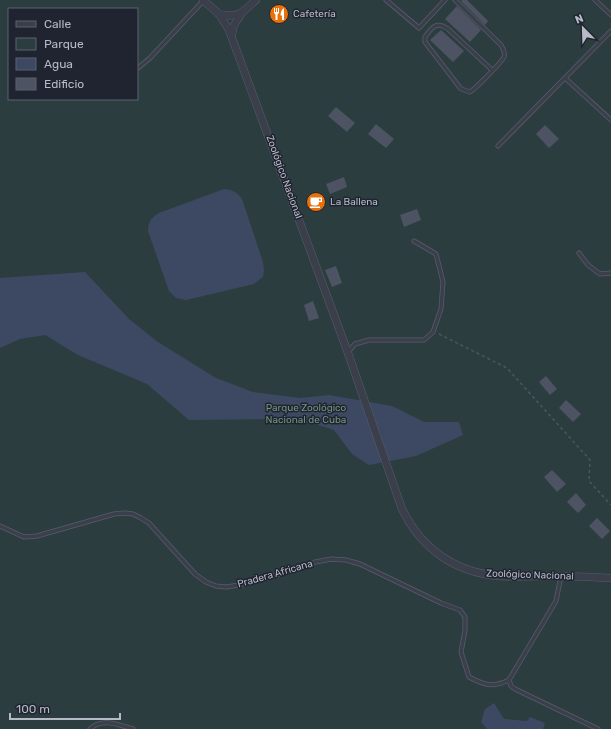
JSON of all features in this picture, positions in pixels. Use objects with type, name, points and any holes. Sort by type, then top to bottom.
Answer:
[{"type":"street","name":"Zoológico Nacional","points":[[203,0],[220,14],[227,25],[284,176],[348,353],[394,487],[409,523],[420,539],[443,557],[461,568],[479,573],[498,576],[611,578]]},
{"type":"street","points":[[232,39],[233,27],[241,14],[256,0]]},
{"type":"street","points":[[220,14],[230,16],[241,14]]},
{"type":"lane","points":[[138,68],[150,58],[203,0]]},
{"type":"lane","points":[[386,0],[419,28],[445,0]]},
{"type":"lane","points":[[455,0],[501,45],[504,51],[504,57],[476,88],[470,92],[461,89],[425,42],[425,37],[434,27],[439,24],[443,25],[492,70]]},
{"type":"lane","points":[[595,0],[611,15]]},
{"type":"lane","points":[[498,146],[611,31]]},
{"type":"lane","points":[[565,78],[611,120]]},
{"type":"lane","points":[[348,353],[355,344],[369,340],[424,340],[433,332],[441,310],[443,282],[436,254],[414,241]]},
{"type":"lane","points":[[579,253],[588,265],[600,274],[611,273]]},
{"type":"lane","name":"Pradera Africana","points":[[0,526],[24,536],[37,536],[114,514],[133,514],[149,524],[195,574],[206,582],[216,586],[226,587],[240,585],[297,569],[315,562],[332,559],[346,560],[360,564],[441,603],[460,610],[465,617],[462,652],[469,677],[480,683],[492,685],[509,680]]},
{"type":"lane","points":[[562,576],[556,601],[509,680],[511,686],[515,689],[598,729]]},
{"type":"lane","points":[[90,729],[102,722],[113,723],[133,729]]},
{"type":"path","points":[[433,332],[507,368],[590,460],[589,481],[611,505]]},
{"type":"green space","name":"Parque Zoológico Nacional de Cuba","points":[[0,0],[611,0],[611,729],[0,729]]},
{"type":"water","points":[[224,189],[234,192],[242,199],[263,262],[263,277],[254,284],[186,300],[176,298],[169,291],[148,231],[149,223],[159,213]]},
{"type":"water","points":[[85,272],[129,319],[158,342],[216,378],[253,392],[300,398],[329,395],[392,406],[424,422],[459,422],[463,435],[416,456],[369,465],[352,454],[334,430],[312,423],[281,419],[189,420],[147,384],[78,355],[45,335],[20,339],[0,348],[0,278]]},
{"type":"water","points":[[494,703],[504,719],[527,721],[530,717],[545,723],[543,729],[487,729],[481,722],[485,709]]},
{"type":"building","points":[[467,0],[488,21],[485,25],[461,1]]},
{"type":"building","points":[[457,6],[481,30],[470,42],[445,19]]},
{"type":"building","points":[[441,30],[464,51],[453,62],[430,40]]},
{"type":"building","points":[[336,107],[355,123],[347,132],[328,116]]},
{"type":"building","points":[[376,124],[394,139],[386,148],[368,134]]},
{"type":"building","points":[[545,125],[559,139],[549,148],[536,134]]},
{"type":"building","points":[[344,177],[347,187],[330,194],[326,184]]},
{"type":"building","points":[[417,209],[421,220],[404,227],[400,215]]},
{"type":"building","points":[[336,266],[342,283],[332,287],[325,270]]},
{"type":"building","points":[[313,301],[319,318],[309,321],[304,305]]},
{"type":"building","points":[[546,376],[557,389],[550,395],[539,382]]},
{"type":"building","points":[[566,400],[581,414],[573,422],[559,408]]},
{"type":"building","points":[[552,470],[566,484],[557,492],[544,477]]},
{"type":"building","points":[[576,493],[586,505],[578,513],[567,502]]},
{"type":"building","points":[[597,518],[610,531],[602,539],[589,526]]},
{"type":"place","name":"Cafetería","points":[[279,14]]},
{"type":"place","name":"La Ballena","points":[[316,202]]}]
